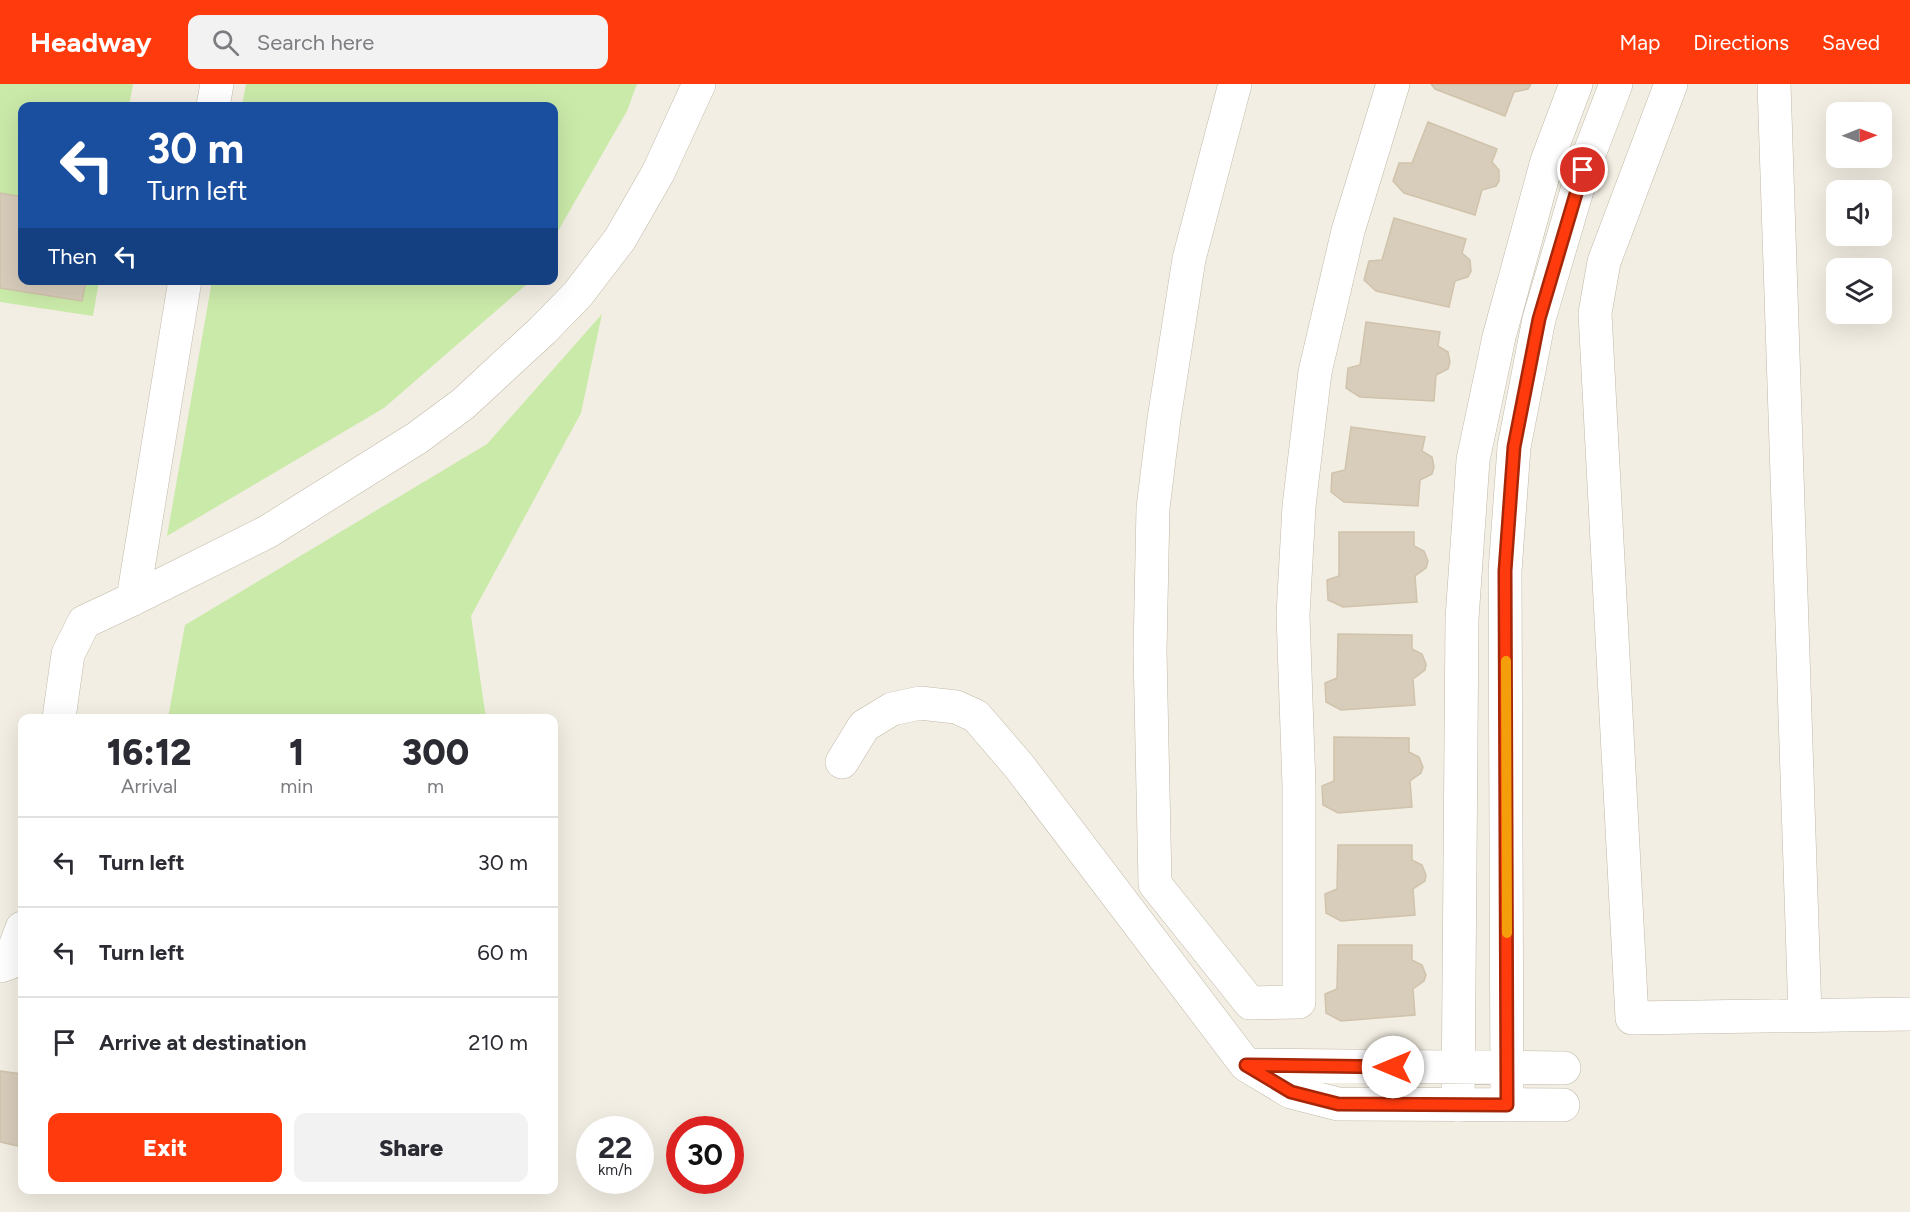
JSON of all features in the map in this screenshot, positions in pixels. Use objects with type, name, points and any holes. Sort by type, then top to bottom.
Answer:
[{"type":"street","points":[[214,102],[217,84]]},
{"type":"street","points":[[60,714],[68,654],[84,622],[133,600],[267,532],[417,438],[463,404],[543,330],[578,294],[620,239],[658,173],[699,84]]},
{"type":"street","points":[[1234,84],[1189,259],[1164,419],[1153,508],[1150,663],[1155,884],[1250,1003],[1299,1002],[1299,786],[1293,615],[1299,506],[1315,372],[1348,231],[1393,84]]},
{"type":"street","points":[[1458,1105],[1462,619],[1473,460],[1502,326],[1547,161],[1576,84]]},
{"type":"street","points":[[1507,1105],[1505,571],[1514,447],[1539,319],[1583,170],[1616,84]]},
{"type":"street","points":[[1671,84],[1604,262],[1595,313],[1632,1018],[1910,1014]]},
{"type":"street","points":[[1773,84],[1805,1016]]},
{"type":"street","points":[[133,600],[184,285]]},
{"type":"street","points":[[842,762],[864,726],[892,709],[920,703],[956,706],[976,716],[1019,766],[1246,1065],[1291,1092],[1338,1104],[1563,1105]]},
{"type":"street","points":[[0,966],[9,963],[18,938]]},
{"type":"street","points":[[1246,1065],[1564,1068]]},
{"type":"green space","points":[[0,84],[133,84],[130,102],[18,102],[18,285],[98,285],[93,316],[0,302]]},
{"type":"green space","points":[[246,84],[637,84],[627,111],[558,231],[558,102],[243,102]]},
{"type":"green space","points":[[211,285],[526,285],[384,408],[167,536]]},
{"type":"green space","points":[[602,314],[581,413],[471,616],[485,714],[169,714],[185,625],[487,444]]},
{"type":"building","points":[[1431,84],[1531,84],[1528,89],[1514,92],[1505,116],[1435,89]]},
{"type":"building","points":[[1428,122],[1497,149],[1492,162],[1499,170],[1499,181],[1496,186],[1482,190],[1475,215],[1404,193],[1393,181],[1399,163],[1412,163]]},
{"type":"building","points":[[0,193],[18,196],[18,285],[85,285],[82,301],[0,288]]},
{"type":"building","points":[[1394,218],[1466,239],[1462,253],[1470,260],[1471,271],[1468,277],[1455,281],[1449,307],[1376,291],[1364,280],[1369,261],[1382,260]]},
{"type":"building","points":[[1366,322],[1440,332],[1438,346],[1448,352],[1450,362],[1448,369],[1436,375],[1434,401],[1360,397],[1346,388],[1348,368],[1360,365]]},
{"type":"building","points":[[1351,427],[1425,437],[1422,451],[1432,457],[1434,467],[1432,474],[1420,480],[1418,506],[1344,502],[1331,492],[1332,473],[1345,470]]},
{"type":"building","points":[[1339,532],[1414,532],[1414,546],[1424,551],[1428,561],[1426,568],[1415,576],[1417,602],[1343,607],[1328,600],[1327,580],[1339,576]]},
{"type":"building","points":[[1338,634],[1412,635],[1412,649],[1422,654],[1426,664],[1425,670],[1413,679],[1415,705],[1341,710],[1326,702],[1325,683],[1337,678]]},
{"type":"building","points":[[1334,737],[1409,738],[1409,752],[1419,757],[1423,767],[1421,773],[1410,781],[1412,807],[1338,813],[1323,805],[1322,786],[1334,781]]},
{"type":"building","points":[[1338,845],[1412,845],[1412,860],[1422,865],[1426,875],[1425,881],[1413,889],[1415,915],[1341,921],[1326,913],[1325,894],[1337,889]]},
{"type":"building","points":[[1338,945],[1412,945],[1412,960],[1422,965],[1426,975],[1424,981],[1413,989],[1415,1015],[1341,1021],[1326,1013],[1325,994],[1337,989]]},
{"type":"building","points":[[0,1071],[18,1073],[18,1146],[0,1142]]},
{"type":"slow traffic","points":[[1506,661],[1507,933]]},
{"type":"route","points":[[1393,1067],[1246,1065],[1291,1092],[1338,1104],[1507,1105],[1505,571],[1514,447],[1539,319],[1583,170]]}]
